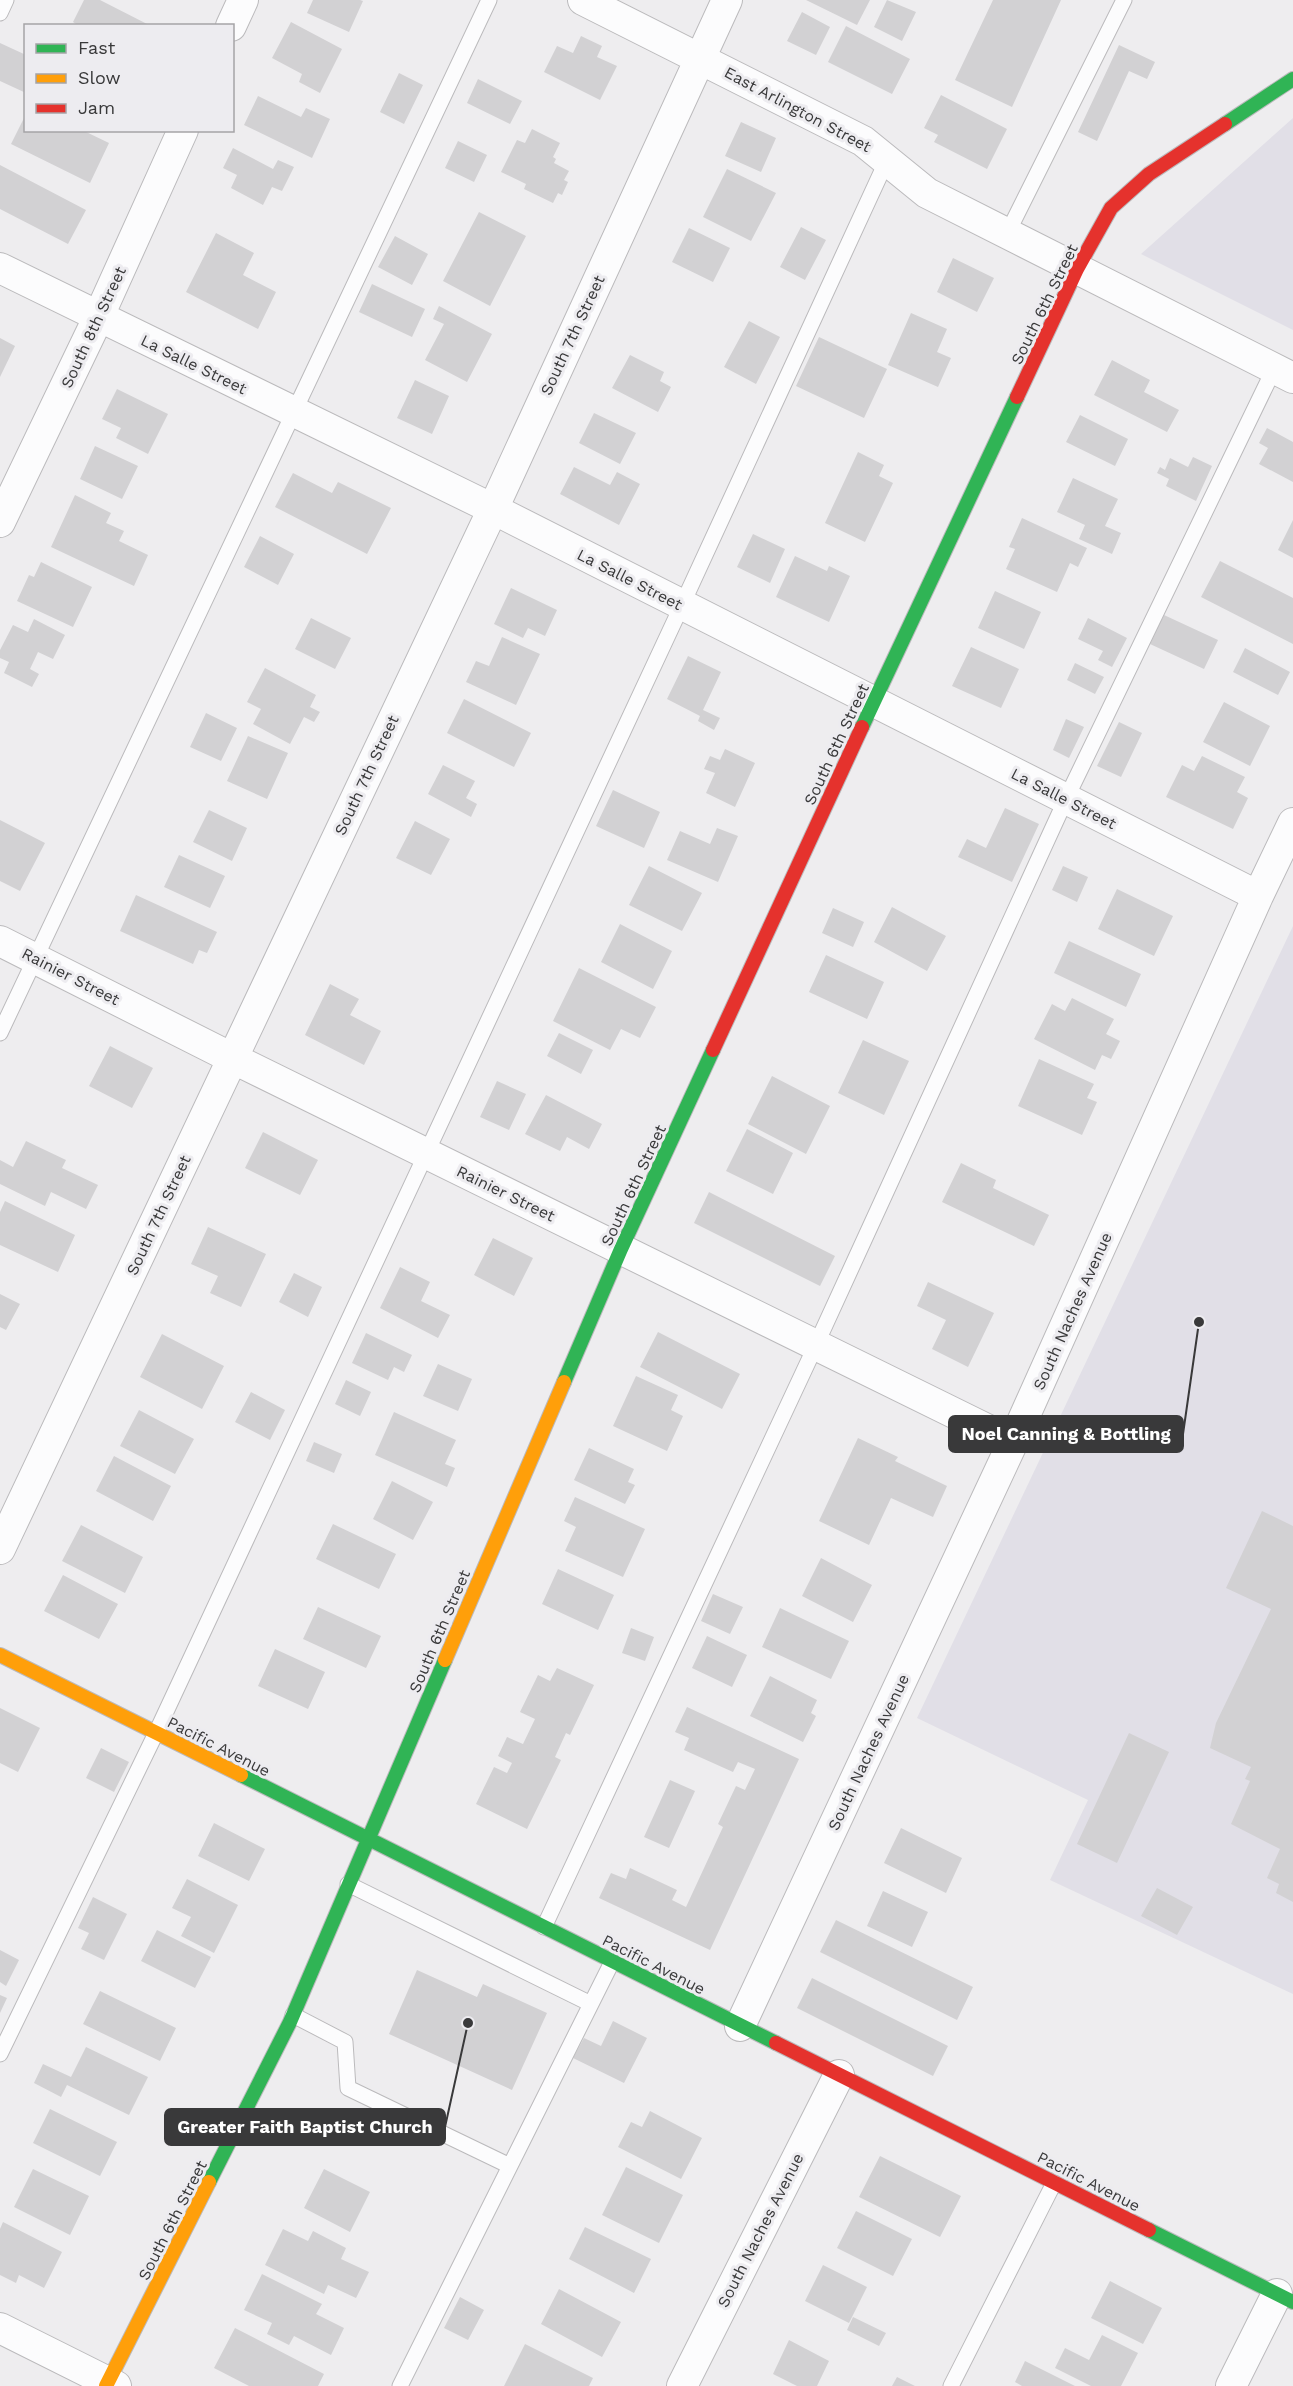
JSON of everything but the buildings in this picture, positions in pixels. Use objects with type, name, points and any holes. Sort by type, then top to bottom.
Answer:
[{"type":"street","points":[[232,24],[243,0]]},
{"type":"street","name":"East Arlington Street","points":[[584,0],[863,141],[927,193],[1284,373]]},
{"type":"street","name":"South 7th Street","points":[[0,1549],[493,509],[727,0]]},
{"type":"street","name":"South 6th Street","points":[[110,2385],[293,2015],[621,1249],[1077,269],[1111,208],[1149,174],[1293,79]]},
{"type":"street","name":"South 8th Street","points":[[0,522],[98,318],[182,132]]},
{"type":"street","name":"La Salle Street","points":[[0,268],[98,318],[493,509],[1258,896]]},
{"type":"street","name":"South Naches Avenue","points":[[740,2025],[1013,1442],[1258,896],[1293,823]]},
{"type":"street","name":"Rainier Street","points":[[0,940],[232,1058],[1013,1442]]},
{"type":"street","name":"Pacific Avenue","points":[[0,1655],[1285,2298]]},
{"type":"street","name":"South Naches Avenue","points":[[682,2386],[839,2075]]},
{"type":"street","points":[[1231,2386],[1285,2298]]},
{"type":"street","points":[[0,2328],[110,2385]]},
{"type":"lane","points":[[0,13],[6,0]]},
{"type":"lane","points":[[0,1033],[489,0]]},
{"type":"lane","points":[[1007,234],[1124,0]]},
{"type":"lane","points":[[0,2054],[156,1733],[682,606],[887,160]]},
{"type":"lane","points":[[544,1927],[816,1345],[1066,800],[1284,373]]},
{"type":"lane","points":[[348,1884],[591,2004]]},
{"type":"lane","points":[[400,2386],[612,1962]]},
{"type":"lane","points":[[293,2015],[345,2042],[348,2088],[510,2166]]},
{"type":"lane","points":[[951,2386],[1054,2182]]},
{"type":"shaded area","points":[[1293,118],[1293,330],[1141,254]]},
{"type":"shaded area","points":[[1293,926],[1293,1994],[1050,1880],[1088,1800],[917,1718]]},
{"type":"traffic: fast","points":[[1225,124],[1293,79]]},
{"type":"traffic: fast","points":[[862,727],[1017,397]]},
{"type":"traffic: fast","points":[[564,1382],[621,1249],[713,1050]]},
{"type":"traffic: fast","points":[[209,2182],[290,2022],[445,1660]]},
{"type":"traffic: fast","points":[[241,1775],[776,2043]]},
{"type":"traffic: fast","points":[[1149,2230],[1293,2302]]},
{"type":"traffic: slow","points":[[445,1660],[564,1382]]},
{"type":"traffic: slow","points":[[0,1655],[241,1775]]},
{"type":"traffic: slow","points":[[106,2386],[209,2182]]},
{"type":"traffic: jam","points":[[1017,397],[1077,269],[1111,208],[1149,174],[1225,124]]},
{"type":"traffic: jam","points":[[713,1050],[862,727]]},
{"type":"traffic: jam","points":[[776,2043],[1149,2230]]},
{"type":"place","name":"Noel Canning & Bottling","points":[[1199,1322]]},
{"type":"place","name":"Greater Faith Baptist Church","points":[[468,2023]]}]
